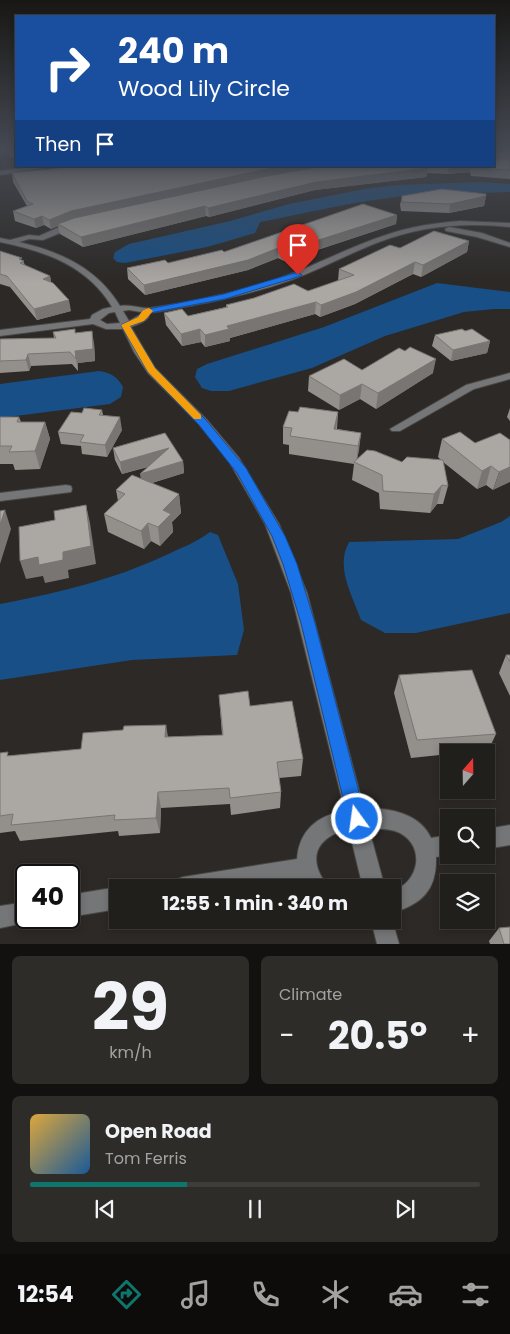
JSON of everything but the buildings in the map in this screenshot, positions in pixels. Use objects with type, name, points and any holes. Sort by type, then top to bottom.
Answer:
[{"type":"street","points":[[38,243],[65,226],[83,222]]},
{"type":"street","points":[[95,321],[95,317],[102,312],[117,308],[133,307],[146,312],[219,298],[265,286],[315,268],[387,237],[429,228],[474,222],[510,225]]},
{"type":"street","points":[[429,228],[472,233],[510,245]]},
{"type":"street","points":[[5,241],[38,243],[59,258],[88,273],[109,294],[151,370],[202,422],[242,471],[275,529],[290,564],[302,600],[372,879]]},
{"type":"street","points":[[0,333],[95,321],[102,326],[125,325],[141,319],[146,315],[146,312]]},
{"type":"street","points":[[396,429],[470,387],[510,376]]},
{"type":"street","points":[[0,497],[66,488]]},
{"type":"street","points":[[312,879],[306,868],[310,846],[321,829],[337,822],[357,819],[392,818],[412,828],[420,838],[427,863],[421,884],[412,894],[401,898]]},
{"type":"street","points":[[495,838],[510,835]]},
{"type":"street","points":[[424,849],[440,846]]},
{"type":"street","points":[[238,879],[306,868]]},
{"type":"street","points":[[80,904],[109,899]]},
{"type":"street","points":[[0,917],[15,915]]},
{"type":"street","points":[[384,929],[388,944]]},
{"type":"water","points":[[339,194],[447,194],[418,195],[356,203],[260,222],[255,233],[207,247],[125,263],[117,262],[113,258],[115,252],[129,244],[230,221],[289,204]]},
{"type":"water","points":[[437,283],[510,292],[510,309],[464,312],[385,336],[312,368],[229,391],[211,391],[202,388],[195,377],[197,369],[207,364],[324,327]]},
{"type":"water","points":[[99,371],[113,376],[123,387],[121,397],[110,404],[0,418],[0,384]]},
{"type":"water","points":[[510,516],[510,613],[416,633],[385,633],[361,620],[344,571],[345,552],[349,542],[458,539],[501,522]]},
{"type":"water","points":[[210,532],[218,535],[238,584],[244,630],[237,655],[132,660],[0,680],[0,604],[64,590],[126,572],[189,545]]},
{"type":"slow traffic","points":[[149,311],[141,319],[125,325],[144,361],[151,370],[197,417]]},
{"type":"route","points":[[298,275],[225,296],[146,312],[146,315],[141,319],[125,325],[144,361],[151,370],[202,422],[242,471],[268,513],[279,536],[290,564],[308,623],[357,819]]}]
